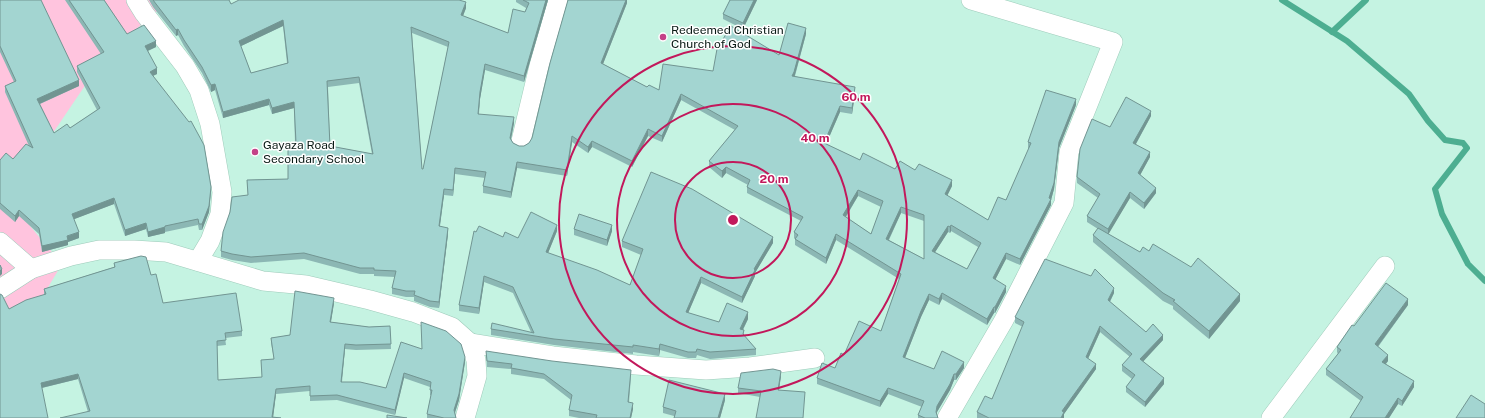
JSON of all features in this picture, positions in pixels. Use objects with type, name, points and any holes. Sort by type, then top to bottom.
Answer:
[{"type":"street","points":[[136,0],[185,66],[199,90],[210,124],[222,192],[220,214],[210,241],[198,261]]},
{"type":"street","points":[[521,141],[539,66],[558,0]]},
{"type":"street","points":[[947,418],[1004,320],[1064,203],[1069,152],[1113,42],[971,0]]},
{"type":"street","points":[[0,242],[31,269]]},
{"type":"street","points":[[0,289],[31,269],[72,256],[99,250],[134,250],[166,252],[263,281],[306,285],[370,300],[413,312],[452,327],[470,343],[476,360],[477,376],[465,418]]},
{"type":"street","points":[[1271,418],[1385,266]]},
{"type":"street","points":[[470,343],[553,356],[621,364],[706,370],[750,367],[815,358]]},
{"type":"shaded area","points":[[0,0],[170,0],[105,56],[36,158],[30,226],[62,264],[0,367]]},
{"type":"building","points":[[0,0],[41,0],[79,80],[37,99],[54,133],[67,124],[70,128],[100,108],[77,66],[104,52],[69,0],[104,0],[127,34],[144,25],[156,41],[145,46],[157,68],[150,72],[189,122],[191,121],[204,145],[211,187],[209,206],[202,224],[199,224],[198,219],[165,226],[148,232],[146,223],[125,230],[114,198],[72,214],[79,232],[67,236],[68,240],[42,246],[39,228],[19,210],[15,216],[0,203],[0,160],[6,153],[13,159],[26,144],[33,148],[5,86],[16,81],[0,46]]},
{"type":"building","points":[[153,0],[229,0],[231,4],[239,0],[459,0],[466,2],[461,15],[508,33],[513,9],[525,12],[529,3],[523,0],[546,0],[524,76],[485,64],[480,92],[478,114],[514,117],[510,138],[513,143],[519,146],[524,146],[529,143],[532,138],[550,63],[568,0],[626,0],[601,63],[647,87],[649,85],[659,90],[663,64],[713,71],[717,49],[731,26],[779,55],[788,23],[806,28],[792,76],[855,87],[852,108],[840,106],[824,143],[860,160],[863,153],[895,169],[900,161],[915,170],[919,164],[952,180],[945,194],[988,220],[998,197],[1006,200],[1031,143],[1028,142],[1046,90],[1076,99],[1059,142],[1054,183],[1049,198],[1051,199],[1020,259],[1006,253],[993,278],[1006,286],[987,319],[942,293],[939,299],[929,294],[903,357],[934,369],[942,351],[964,362],[956,374],[954,374],[937,406],[936,412],[938,418],[925,418],[918,415],[924,401],[888,388],[880,401],[817,378],[822,363],[835,368],[841,353],[844,355],[859,321],[881,331],[901,274],[836,234],[826,258],[795,239],[798,235],[794,232],[803,217],[747,187],[750,180],[726,167],[722,171],[709,161],[738,126],[681,94],[662,136],[648,129],[632,161],[592,141],[588,147],[572,136],[567,170],[517,162],[511,192],[483,186],[486,172],[455,168],[453,190],[444,189],[439,226],[448,228],[439,302],[430,301],[414,295],[415,291],[392,288],[396,271],[360,268],[304,253],[251,257],[221,251],[223,232],[230,212],[232,197],[248,195],[247,180],[288,179],[288,143],[296,143],[294,102],[272,108],[269,99],[223,112],[215,84],[211,85],[202,67],[178,29],[176,30]],"holes":[[[283,20],[288,63],[251,73],[239,41]],[[411,27],[449,42],[422,169]],[[359,77],[373,154],[330,146],[327,81]],[[858,190],[883,201],[871,234],[843,215]],[[901,207],[924,215],[924,259],[886,239]],[[951,225],[981,243],[967,269],[932,251],[948,226],[950,227]]]},
{"type":"building","points":[[730,0],[754,0],[743,23],[723,14]]},
{"type":"building","points":[[1126,97],[1151,111],[1133,143],[1150,152],[1138,173],[1156,188],[1144,203],[1130,192],[1108,229],[1087,216],[1100,194],[1077,177],[1080,149],[1092,119],[1110,127]]},
{"type":"building","points":[[651,172],[692,189],[773,237],[754,269],[755,270],[742,297],[701,277],[686,312],[719,322],[727,303],[748,312],[740,329],[744,330],[743,334],[756,349],[710,352],[697,349],[696,352],[688,352],[660,344],[659,349],[633,345],[633,347],[554,339],[491,329],[492,323],[534,333],[513,287],[484,276],[479,308],[459,305],[474,231],[476,232],[479,226],[503,237],[505,232],[518,238],[531,212],[557,225],[546,252],[597,270],[630,285],[643,249],[622,241]]},
{"type":"building","points":[[579,214],[612,225],[607,240],[574,229]]},
{"type":"building","points":[[1098,228],[1140,252],[1143,247],[1149,251],[1153,244],[1191,267],[1198,258],[1240,294],[1209,331],[1173,301],[1175,300],[1163,293],[1093,235]]},
{"type":"building","points":[[141,256],[146,257],[151,275],[156,274],[163,303],[236,293],[242,331],[225,333],[226,340],[217,341],[218,380],[262,377],[261,360],[274,359],[271,338],[290,335],[295,291],[334,298],[330,322],[369,327],[390,326],[391,344],[345,344],[341,382],[360,382],[386,388],[401,342],[422,349],[421,322],[446,331],[461,344],[465,357],[459,394],[454,410],[456,418],[444,418],[427,414],[432,390],[430,390],[431,382],[404,373],[395,410],[337,395],[310,396],[310,386],[276,389],[272,417],[281,418],[60,418],[90,411],[78,374],[41,383],[48,418],[0,418],[0,294],[2,295],[9,309],[26,300],[46,294],[44,289],[115,267],[114,263]]},
{"type":"building","points":[[1045,259],[1091,276],[1095,269],[1114,288],[1108,300],[1146,332],[1153,324],[1163,335],[1140,359],[1164,378],[1145,402],[1126,387],[1135,375],[1122,365],[1132,354],[1100,326],[1086,357],[1096,364],[1062,411],[1064,412],[1061,418],[989,418],[977,412],[985,396],[992,399],[1024,322],[1015,317]]},
{"type":"building","points":[[1386,283],[1408,299],[1375,344],[1388,355],[1382,362],[1414,381],[1402,401],[1398,398],[1385,418],[1350,418],[1363,397],[1326,369],[1341,350],[1337,347],[1352,325],[1354,326]]},
{"type":"building","points":[[486,351],[552,361],[631,370],[628,402],[633,403],[630,418],[596,418],[597,415],[569,410],[572,395],[544,374],[511,368],[512,364],[487,361]]},
{"type":"building","points":[[773,369],[781,371],[778,390],[805,392],[803,418],[756,418],[761,391],[738,388],[741,373]]},
{"type":"building","points":[[669,380],[725,394],[718,418],[674,418],[676,411],[663,407]]},
{"type":"building","points":[[1471,395],[1485,404],[1485,418],[1456,418]]},
{"type":"building","points":[[387,415],[407,418],[387,418]]},
{"type":"waterway","points":[[1282,0],[1347,41],[1409,94],[1428,121],[1445,140],[1463,143],[1467,148],[1435,189],[1442,214],[1468,264],[1485,281]]},
{"type":"waterway","points":[[1332,32],[1366,0]]},
{"type":"place","name":"Redeemed Christian Church of God","points":[[663,37]]},
{"type":"place","name":"Gayaza Road Secondary School","points":[[255,152]]}]
